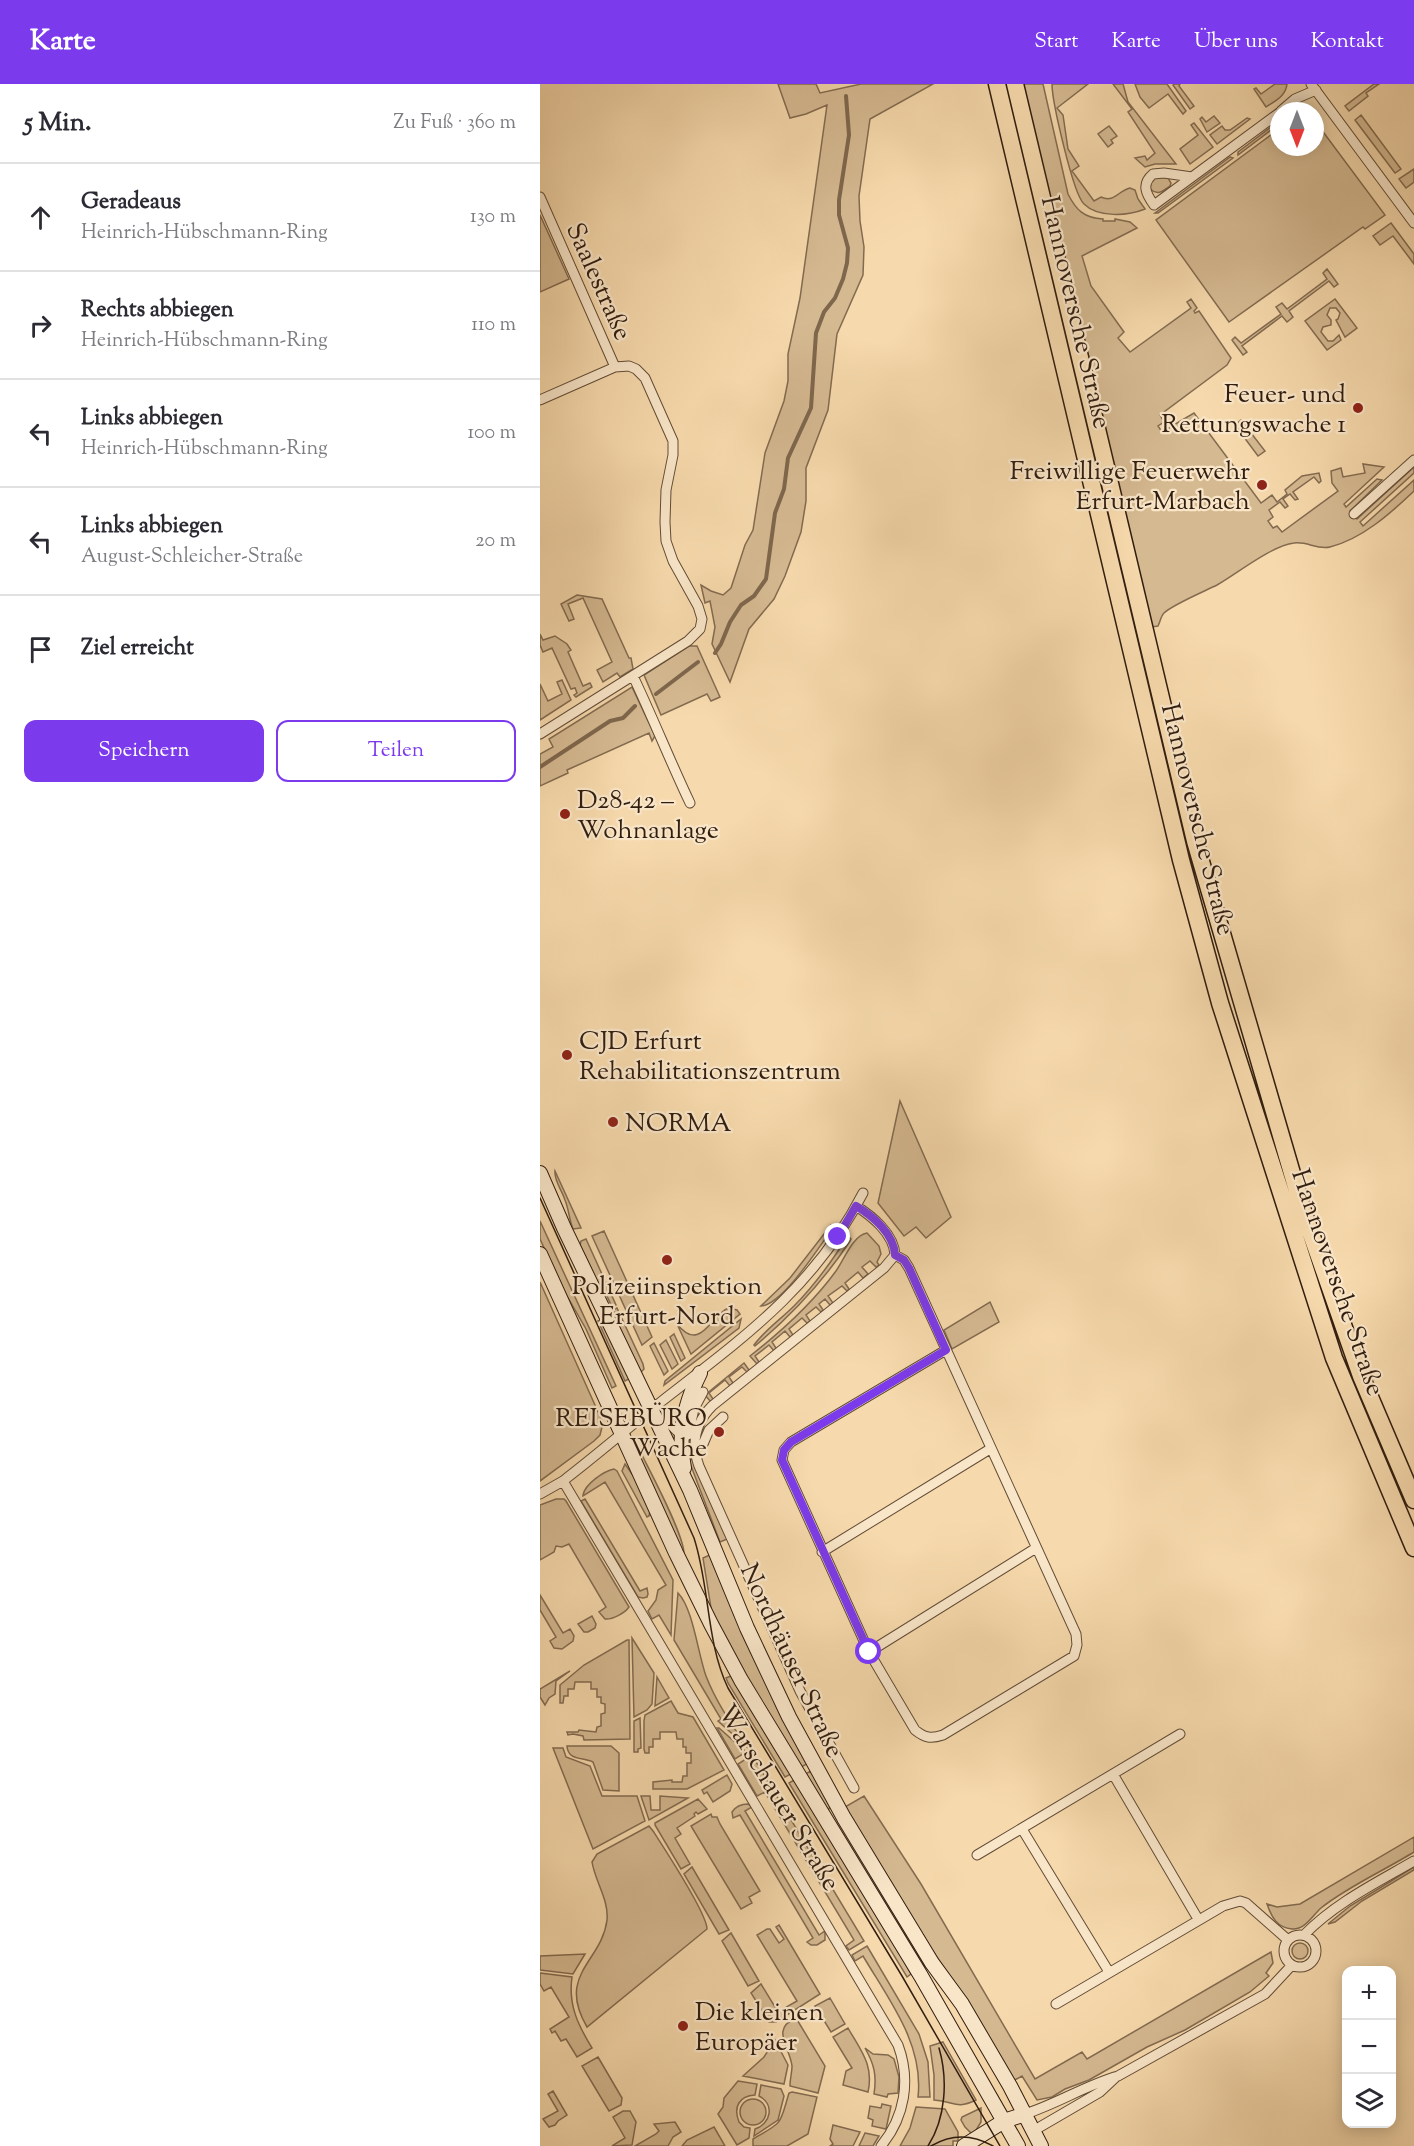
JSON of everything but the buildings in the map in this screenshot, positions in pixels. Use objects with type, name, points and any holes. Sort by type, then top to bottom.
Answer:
[{"type":"highway","name":"Hannoversche Straße","points":[[997,84],[1181,860],[1220,1003],[1334,1358],[1414,1548]]},
{"type":"highway","name":"Hannoversche Straße","points":[[1015,84],[1198,852],[1303,1211],[1361,1376],[1414,1500]]},
{"type":"main road","name":"Nordhäuser Straße","points":[[540,1173],[564,1228],[690,1490],[747,1628],[804,1746],[844,1818],[926,1953],[962,2004],[1041,2146]]},
{"type":"main road","name":"Nordhäuser Straße","points":[[540,1254],[680,1561],[741,1680],[921,1976],[1004,2121],[1013,2144]]},
{"type":"main road","points":[[690,1490],[682,1462],[682,1434],[686,1405],[700,1373]]},
{"type":"main road","points":[[964,2146],[1004,2121],[1025,2114]]},
{"type":"main road","points":[[1013,2144],[1034,2131]]},
{"type":"street","points":[[1292,102],[1313,87],[1414,224]]},
{"type":"street","points":[[1192,177],[1164,173],[1153,174],[1146,184],[1146,194],[1154,205],[1192,177],[1270,119]]},
{"type":"street","name":"Saalestraße","points":[[540,197],[615,367],[629,366],[645,378],[673,441],[673,455],[666,490],[665,532],[670,555],[701,613],[702,624],[698,633],[688,641],[633,676]]},
{"type":"street","points":[[540,400],[615,367]]},
{"type":"street","points":[[1354,514],[1414,460]]},
{"type":"street","points":[[540,734],[633,676],[659,730],[661,743],[690,803]]},
{"type":"street","points":[[540,1494],[563,1482],[759,1325],[799,1285],[827,1252],[863,1193]]},
{"type":"street","points":[[856,1206],[886,1233],[893,1245],[895,1255],[904,1260],[909,1268],[1076,1634],[1077,1645],[1074,1656],[943,1735],[933,1738],[924,1737],[915,1730],[869,1652],[782,1460],[784,1450],[791,1442],[946,1350]]},
{"type":"street","points":[[854,1788],[800,1691],[699,1466],[695,1440],[699,1424],[712,1406],[884,1268],[895,1255]]},
{"type":"street","points":[[687,1437],[694,1409],[703,1392]]},
{"type":"street","points":[[667,1414],[687,1437]]},
{"type":"street","points":[[687,1437],[709,1430],[723,1418]]},
{"type":"street","points":[[822,1552],[990,1449]]},
{"type":"street","name":"Warschauer Straße","points":[[563,1482],[898,2045],[905,2072],[903,2101],[892,2131],[881,2146]]},
{"type":"street","points":[[869,1652],[1036,1548]]},
{"type":"street","points":[[977,1856],[1180,1734]]},
{"type":"street","points":[[1113,1774],[1198,1919]]},
{"type":"street","points":[[1022,1829],[1109,1972]]},
{"type":"street","points":[[1304,1935],[1327,1913],[1414,1861]]},
{"type":"street","points":[[1056,2004],[1198,1919],[1223,1906],[1240,1901],[1261,1914],[1288,1940]]},
{"type":"street","points":[[1296,1935],[1304,1935],[1313,1941],[1315,1956],[1310,1964],[1305,1966],[1292,1965],[1284,1953],[1288,1940],[1296,1935]]},
{"type":"street","points":[[1034,2131],[1100,2092],[1118,2076],[1265,1994],[1292,1965]]},
{"type":"street","points":[[1025,2114],[1102,2080],[1118,2076]]},
{"type":"shaded area","points":[[778,84],[816,84],[820,93],[861,84],[933,84],[870,119],[859,196],[864,247],[863,275],[837,334],[828,410],[806,468],[806,501],[801,532],[774,599],[749,629],[730,682],[712,644],[715,627],[710,601],[705,603],[701,585],[723,595],[731,588],[745,545],[753,530],[765,453],[784,401],[788,381],[788,354],[800,298],[827,105],[790,118]]},
{"type":"shaded area","points":[[1022,84],[1043,84],[1068,194],[1074,205],[1091,217],[1103,219],[1103,221],[1115,221],[1115,219],[1130,222],[1137,228],[1082,256],[1091,286],[1124,332],[1118,338],[1130,352],[1191,308],[1187,302],[1191,299],[1197,308],[1195,313],[1199,311],[1231,358],[1227,365],[1160,415],[1164,422],[1158,426],[1162,432],[1194,413],[1261,503],[1272,495],[1277,502],[1287,494],[1285,490],[1302,476],[1319,473],[1321,481],[1319,483],[1314,477],[1293,492],[1298,499],[1295,500],[1290,494],[1283,499],[1288,506],[1285,508],[1280,502],[1269,510],[1273,517],[1268,521],[1273,528],[1277,526],[1282,532],[1338,491],[1332,483],[1331,471],[1341,468],[1343,477],[1365,473],[1363,464],[1384,467],[1344,504],[1346,507],[1377,479],[1382,480],[1350,511],[1357,519],[1414,467],[1414,473],[1360,522],[1363,526],[1414,480],[1414,491],[1396,508],[1365,532],[1342,543],[1325,548],[1294,543],[1275,549],[1217,585],[1168,610],[1163,614],[1158,626],[1152,627]]},
{"type":"shaded area","points":[[1052,84],[1088,84],[1057,108],[1063,115],[1068,149],[1079,166],[1072,171],[1094,201],[1101,197],[1113,198],[1130,188],[1135,190],[1145,209],[1130,213],[1105,214],[1090,209],[1084,204],[1079,197],[1069,166],[1059,127]]},
{"type":"shaded area","points":[[1113,84],[1123,84],[1128,102],[1176,164],[1155,164],[1145,167],[1135,158],[1145,156],[1147,160],[1155,153],[1128,112],[1132,109]]},
{"type":"shaded area","points":[[1135,84],[1167,84],[1186,111],[1183,114],[1168,94],[1149,108],[1140,97]]},
{"type":"shaded area","points":[[1174,84],[1180,84],[1179,86],[1194,106],[1190,109]]},
{"type":"shaded area","points":[[1275,84],[1287,84],[1282,95],[1266,107],[1254,89],[1256,88],[1261,94]]},
{"type":"shaded area","points":[[1374,84],[1379,84],[1366,93],[1368,96],[1349,111],[1345,106]]},
{"type":"shaded area","points":[[1361,115],[1401,169],[1395,173],[1355,120]]},
{"type":"shaded area","points":[[1214,116],[1220,123],[1207,132],[1200,119],[1202,117],[1206,122]]},
{"type":"shaded area","points":[[1247,118],[1250,119],[1217,144],[1210,135],[1222,126],[1225,130],[1230,130]]},
{"type":"shaded area","points":[[1194,123],[1213,147],[1190,164],[1180,149],[1198,135],[1191,125]]},
{"type":"shaded area","points":[[1109,126],[1117,136],[1111,140],[1113,143],[1108,147],[1098,134]]},
{"type":"shaded area","points":[[1270,128],[1270,131],[1238,155],[1238,152]]},
{"type":"shaded area","points":[[1324,133],[1385,215],[1365,229],[1363,227],[1229,322],[1156,220],[1270,136],[1270,156],[1324,156]]},
{"type":"shaded area","points":[[1230,157],[1233,158],[1155,213]]},
{"type":"shaded area","points":[[1414,169],[1414,182],[1406,188],[1399,179]]},
{"type":"shaded area","points":[[1157,177],[1168,178],[1170,186],[1160,192],[1150,189],[1150,181]]},
{"type":"shaded area","points":[[540,215],[569,279],[540,292]]},
{"type":"shaded area","points":[[1391,223],[1414,254],[1414,264],[1393,236],[1380,245],[1373,236]]},
{"type":"shaded area","points":[[1327,269],[1338,284],[1334,287],[1329,281],[1289,311],[1293,317],[1287,322],[1282,316],[1242,346],[1247,352],[1243,355],[1232,340],[1235,337],[1241,343],[1281,314],[1276,307],[1282,303],[1287,309],[1327,279],[1323,273]]},
{"type":"shaded area","points":[[1335,299],[1357,328],[1345,337],[1336,320],[1340,313],[1336,308],[1330,308],[1327,315],[1331,320],[1331,325],[1323,327],[1321,332],[1328,341],[1333,341],[1339,335],[1341,340],[1327,350],[1305,321]]},
{"type":"shaded area","points":[[1241,420],[1265,451],[1258,456],[1235,425]]},
{"type":"shaded area","points":[[577,595],[602,599],[631,658],[633,669],[620,677],[617,673],[603,682],[597,670],[612,662],[583,598],[568,604],[574,619],[569,621],[561,604]]},
{"type":"shaded area","points":[[540,634],[543,640],[555,636],[567,644],[571,650],[568,652],[583,686],[590,683],[592,687],[576,697],[574,695],[577,693],[575,688],[571,689],[552,648],[543,652],[540,645]]},
{"type":"shaded area","points":[[689,646],[697,646],[720,697],[711,701],[707,694],[661,715],[644,675]]},
{"type":"shaded area","points":[[562,680],[571,700],[540,720],[540,684],[548,701],[562,694],[557,682]]},
{"type":"shaded area","points":[[632,687],[655,736],[652,741],[649,733],[567,770],[568,773],[540,786],[540,754],[553,747],[549,739]]},
{"type":"shaded area","points":[[900,1101],[951,1217],[926,1238],[916,1227],[904,1236],[878,1203]]},
{"type":"shaded area","points":[[555,1171],[581,1228],[573,1229]]},
{"type":"shaded area","points":[[540,1221],[616,1386],[612,1388],[586,1329],[563,1289],[540,1239]]},
{"type":"shaded area","points":[[831,1225],[833,1226],[830,1232],[789,1287],[779,1297],[761,1306],[790,1278]]},
{"type":"shaded area","points":[[604,1231],[652,1337],[642,1345],[592,1236]]},
{"type":"shaded area","points":[[867,1233],[879,1246],[881,1254],[877,1262],[879,1265],[876,1267],[870,1261],[862,1267],[868,1274],[863,1278],[858,1272],[845,1283],[849,1289],[847,1291],[842,1286],[828,1296],[833,1303],[830,1305],[825,1299],[819,1304],[823,1310],[821,1312],[816,1307],[806,1315],[810,1321],[807,1323],[802,1318],[789,1329],[793,1335],[790,1337],[785,1331],[772,1342],[776,1348],[774,1351],[769,1345],[755,1356],[759,1362],[757,1364],[750,1356],[807,1306],[836,1271],[857,1238]]},
{"type":"shaded area","points":[[848,1236],[850,1241],[818,1284],[782,1322],[755,1346],[763,1334],[809,1290]]},
{"type":"shaded area","points":[[586,1239],[616,1305],[612,1307],[606,1294],[603,1295],[580,1245],[581,1241]]},
{"type":"shaded area","points":[[540,1282],[603,1423],[600,1435],[594,1441],[540,1481]]},
{"type":"shaded area","points":[[990,1302],[999,1322],[952,1349],[944,1330]]},
{"type":"shaded area","points":[[617,1308],[643,1364],[644,1369],[639,1374],[614,1318],[616,1316],[613,1310]]},
{"type":"shaded area","points":[[728,1308],[737,1310],[740,1314],[691,1354],[677,1324],[685,1332],[692,1335],[698,1334]]},
{"type":"shaded area","points":[[741,1319],[739,1328],[664,1385],[665,1381]]},
{"type":"shaded area","points":[[601,1320],[629,1379],[625,1381],[598,1321]]},
{"type":"shaded area","points":[[674,1334],[685,1358],[681,1361],[670,1337]]},
{"type":"shaded area","points":[[666,1340],[678,1364],[672,1369],[660,1345]]},
{"type":"shaded area","points":[[654,1343],[668,1371],[664,1375],[650,1346]]},
{"type":"shaded area","points":[[744,1363],[749,1370],[747,1372],[742,1367],[729,1377],[733,1383],[730,1386],[725,1380],[709,1393],[713,1399],[711,1402],[705,1395]]},
{"type":"shaded area","points":[[637,1451],[642,1455],[667,1505],[679,1533],[684,1554],[640,1462]]},
{"type":"shaded area","points":[[691,1457],[727,1539],[720,1542],[688,1458]]},
{"type":"shaded area","points":[[625,1464],[634,1477],[650,1511],[647,1517],[622,1471]]},
{"type":"shaded area","points":[[614,1469],[673,1580],[671,1635],[659,1615],[652,1619],[648,1611],[656,1600],[658,1590],[666,1585],[605,1482],[583,1496],[591,1482]]},
{"type":"shaded area","points":[[556,1499],[566,1501],[629,1607],[618,1616],[605,1619],[599,1612],[606,1607],[569,1544],[562,1547],[556,1546],[554,1552],[540,1560],[540,1505]]},
{"type":"shaded area","points":[[585,1499],[640,1591],[647,1588],[647,1597],[638,1597],[581,1501]]},
{"type":"shaded area","points":[[712,1554],[807,1764],[801,1767],[758,1697],[712,1614],[703,1558]]},
{"type":"shaded area","points":[[678,1593],[688,1609],[710,1686],[725,1714],[748,1748],[718,1721],[721,1719],[674,1640]]},
{"type":"shaded area","points":[[540,1595],[563,1633],[570,1629],[574,1636],[573,1641],[562,1649],[554,1648],[550,1641],[556,1637],[540,1610]]},
{"type":"shaded area","points":[[592,1616],[596,1624],[595,1628],[584,1632],[578,1624]]},
{"type":"shaded area","points":[[632,1638],[654,1673],[652,1704],[647,1710],[634,1717]]},
{"type":"shaded area","points":[[629,1640],[630,1739],[584,1740],[583,1736],[568,1735],[567,1732],[578,1732],[579,1730],[596,1732],[597,1727],[601,1726],[601,1714],[605,1713],[605,1704],[601,1703],[601,1697],[597,1697],[597,1689],[591,1689],[591,1682],[575,1682],[574,1689],[568,1689],[568,1696],[564,1696],[563,1703],[560,1703],[560,1685],[584,1665]]},
{"type":"shaded area","points":[[570,1671],[556,1681],[555,1694],[545,1705],[540,1697],[540,1689]]},
{"type":"shaded area","points":[[731,1676],[791,1774],[785,1777],[728,1683],[726,1678]]},
{"type":"shaded area","points":[[657,1677],[669,1698],[655,1706]]},
{"type":"shaded area","points":[[671,1701],[678,1713],[693,1717],[724,1770],[687,1789],[653,1789],[653,1782],[672,1780],[672,1782],[682,1782],[683,1776],[687,1776],[687,1763],[691,1763],[691,1753],[686,1753],[683,1739],[677,1739],[676,1732],[660,1732],[660,1739],[653,1739],[653,1747],[649,1747],[649,1753],[645,1753],[645,1715]]},
{"type":"shaded area","points":[[640,1718],[641,1748],[638,1752],[634,1752],[634,1721]]},
{"type":"shaded area","points":[[717,1728],[719,1728],[746,1752],[735,1759]]},
{"type":"shaded area","points":[[567,1746],[611,1746],[619,1753],[619,1791],[603,1790],[593,1762],[573,1756]]},
{"type":"shaded area","points":[[553,1748],[563,1748],[566,1757],[590,1766],[602,1796],[637,1796],[645,1821],[593,1849]]},
{"type":"shaded area","points":[[752,1755],[864,1941],[849,1950],[846,1946],[854,1940],[765,1792],[757,1796],[738,1764]]},
{"type":"shaded area","points":[[811,1771],[830,1806],[829,1809],[805,1774]]},
{"type":"shaded area","points":[[727,1775],[732,1784],[730,1791],[713,1802],[707,1792],[704,1794],[702,1790]]},
{"type":"shaded area","points":[[794,1780],[902,1957],[911,1974],[907,1977],[789,1783]]},
{"type":"shaded area","points":[[641,1796],[650,1796],[651,1810],[660,1810],[660,1796],[688,1798],[649,1820]]},
{"type":"shaded area","points":[[864,1796],[921,1884],[1035,2079],[1082,2052],[1087,2059],[1271,1952],[1273,1963],[1266,1973],[1269,1976],[1250,1992],[1185,2030],[1147,2047],[1089,2080],[1065,2089],[1052,2097],[1037,2100],[1022,2076],[1013,2081],[974,2011],[930,1947],[845,1807]]},
{"type":"shaded area","points":[[698,1799],[707,1809],[698,1814],[696,1812],[695,1816],[677,1828],[681,1834],[675,1838],[690,1864],[681,1869],[655,1823]]},
{"type":"shaded area","points":[[748,1804],[752,1807],[745,1811],[819,1935],[825,1931],[825,1940],[817,1945],[807,1942],[813,1938],[740,1815],[733,1818],[732,1812],[735,1808]]},
{"type":"shaded area","points":[[711,1814],[712,1817],[717,1817],[760,1891],[749,1897],[752,1903],[741,1909],[691,1826]]},
{"type":"shaded area","points":[[649,1826],[693,1896],[707,1929],[587,2027],[579,2009],[576,1994],[578,1981],[597,1947],[607,1920],[606,1905],[592,1862],[597,1854]]},
{"type":"shaded area","points":[[1414,1837],[1414,1852],[1331,1900],[1301,1927],[1287,1928],[1273,1917],[1267,1904],[1277,1907],[1300,1904]]},
{"type":"shaded area","points":[[692,1867],[729,1930],[719,1934],[684,1874]]},
{"type":"shaded area","points":[[1414,1867],[1414,1870],[1362,1901],[1335,1922],[1328,1924],[1350,1906]]},
{"type":"shaded area","points":[[779,1925],[820,1994],[776,2022],[769,2022],[751,1993],[761,1984],[778,2012],[797,2001],[757,1935],[770,1929],[779,1943],[784,1939],[776,1927]]},
{"type":"shaded area","points":[[731,1933],[759,1981],[748,1986],[722,1941]]},
{"type":"shaded area","points":[[1300,1943],[1306,1945],[1308,1951],[1306,1957],[1300,1959],[1294,1957],[1292,1951],[1294,1945]]},
{"type":"shaded area","points":[[867,1946],[919,2034],[928,2062],[930,2097],[918,2097],[916,2059],[893,2006],[863,1956],[855,1961],[852,1955]]},
{"type":"shaded area","points":[[585,1954],[573,1974],[540,1970],[540,1956]]},
{"type":"shaded area","points":[[540,1973],[572,1977],[571,1997],[575,2014],[592,2048],[577,2057],[566,2039],[561,2041],[555,2031],[552,2033],[550,2029],[569,2017],[551,1987],[544,1991],[540,1984]]},
{"type":"shaded area","points":[[830,1998],[845,2024],[831,2032],[815,2006]]},
{"type":"shaded area","points":[[796,2018],[825,2066],[818,2093],[790,2086],[792,2066],[783,2033],[788,2022]]},
{"type":"shaded area","points":[[848,2028],[868,2066],[868,2092],[843,2085],[846,2071],[852,2068],[833,2037]]},
{"type":"shaded area","points":[[775,2040],[788,2065],[784,2084],[743,2076],[764,2057]]},
{"type":"shaded area","points":[[943,2042],[976,2100],[959,2105],[934,2100],[934,2075],[930,2046]]},
{"type":"shaded area","points":[[865,2048],[873,2054],[888,2055],[894,2059],[899,2077],[898,2093],[888,2094],[887,2097],[874,2094],[874,2070]]},
{"type":"shaded area","points":[[598,2057],[622,2098],[621,2105],[609,2111],[582,2066]]},
{"type":"shaded area","points":[[738,2081],[757,2084],[755,2095],[741,2100],[737,2107],[739,2122],[744,2127],[750,2128],[749,2138],[737,2145],[718,2114],[723,2107],[724,2098]]},
{"type":"shaded area","points":[[761,2085],[781,2089],[784,2096],[778,2120],[754,2136],[755,2129],[765,2123],[769,2114],[767,2104],[759,2096]]},
{"type":"shaded area","points":[[553,2091],[567,2115],[549,2127],[543,2119],[558,2111],[548,2094]]},
{"type":"shaded area","points":[[789,2093],[817,2097],[808,2134],[787,2146],[753,2146],[753,2139],[779,2122]]},
{"type":"shaded area","points":[[753,2099],[762,2103],[766,2112],[762,2121],[753,2125],[744,2121],[740,2112],[744,2103]]},
{"type":"shaded area","points":[[882,2104],[891,2106],[886,2129],[872,2126],[873,2120],[868,2118],[870,2106],[881,2108]]},
{"type":"shaded area","points":[[916,2107],[945,2109],[958,2132],[958,2141],[953,2141],[953,2146],[900,2146],[910,2128]]},
{"type":"shaded area","points":[[981,2108],[981,2122],[973,2135],[961,2120],[962,2117]]},
{"type":"shaded area","points":[[623,2111],[630,2111],[636,2122],[632,2145],[612,2146],[625,2138],[613,2117]]},
{"type":"shaded area","points":[[675,2122],[681,2132],[673,2137],[668,2146],[635,2146],[659,2131],[654,2124]]},
{"type":"shaded area","points":[[833,2125],[860,2132],[853,2146],[830,2146],[833,2144],[830,2139]]},
{"type":"shaded area","points":[[714,2127],[725,2146],[682,2146],[687,2140]]},
{"type":"shaded area","points":[[865,2133],[879,2136],[873,2146],[859,2146]]},
{"type":"waterway","points":[[715,653],[741,605],[754,596],[766,579],[775,513],[784,489],[788,458],[811,408],[816,333],[824,312],[835,298],[847,263],[848,248],[839,215],[839,200],[849,135],[846,96]]},
{"type":"waterway","points":[[656,694],[698,662]]},
{"type":"waterway","points":[[540,767],[610,721],[623,718],[635,706]]},
{"type":"tram line","points":[[540,1198],[694,1538],[716,1652],[728,1688],[902,1976],[1000,2146]]},
{"type":"tram line","points":[[928,2146],[939,2123],[944,2098],[944,2072],[939,2048]]},
{"type":"tram line","points":[[931,2146],[946,2139],[962,2137],[977,2139],[993,2146]]},
{"type":"place","name":"Feuer- und Rettungswache 1","points":[[1358,408]]},
{"type":"place","name":"Freiwillige Feuerwehr Erfurt-Marbach","points":[[1262,485]]},
{"type":"place","name":"D28-42 – Wohnanlage","points":[[565,814]]},
{"type":"place","name":"CJD Erfurt Rehabilitationszentrum","points":[[567,1055]]},
{"type":"place","name":"NORMA","points":[[613,1122]]},
{"type":"place","name":"Polizeiinspektion Erfurt-Nord","points":[[667,1260]]},
{"type":"place","name":"REISEBÜRO Wache","points":[[719,1432]]},
{"type":"place","name":"Die kleinen Europäer","points":[[683,2026]]},
{"type":"route","points":[[838,1237],[856,1206],[878,1223],[893,1245],[895,1255],[902,1258],[909,1268],[946,1350],[791,1442],[784,1450],[782,1460],[869,1652]]}]
